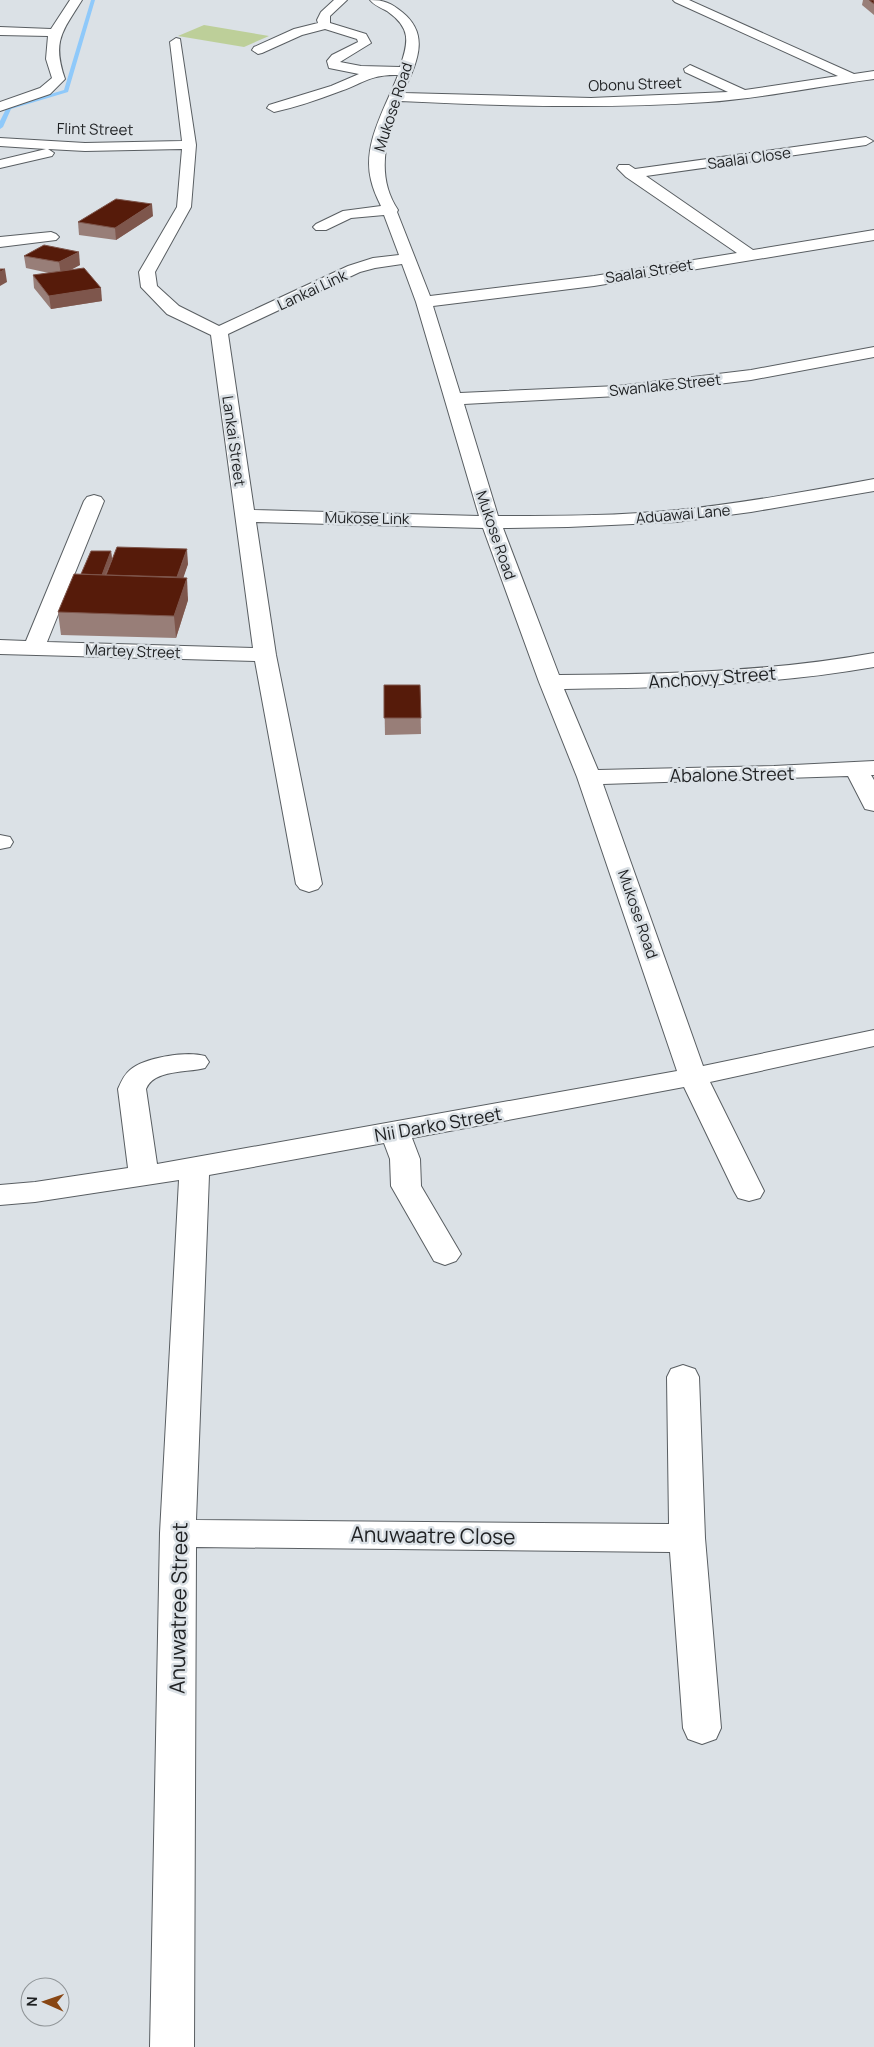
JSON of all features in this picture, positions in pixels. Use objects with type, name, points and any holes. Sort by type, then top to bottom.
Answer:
[{"type":"street","points":[[0,107],[46,92],[59,79],[52,58],[55,33],[76,0]]},
{"type":"street","points":[[326,25],[323,20],[325,15],[341,0]]},
{"type":"street","name":"Mukose Road","points":[[376,0],[400,17],[410,30],[413,38],[406,71],[379,143],[376,168],[383,194],[391,210],[424,302],[490,521],[550,682],[589,777],[693,1077],[749,1191]]},
{"type":"street","points":[[679,0],[853,78]]},
{"type":"street","points":[[258,50],[298,32],[326,25],[365,39],[365,43],[362,46],[333,61],[334,66],[360,70],[406,71]]},
{"type":"street","points":[[0,31],[55,33]]},
{"type":"street","points":[[176,42],[189,145],[184,207],[147,272],[149,288],[173,310],[219,332]]},
{"type":"street","points":[[690,69],[742,94]]},
{"type":"street","points":[[274,108],[336,89],[358,78],[383,71]]},
{"type":"street","name":"Obonu Street","points":[[395,97],[473,101],[606,102],[710,98],[874,75]]},
{"type":"street","name":"Saalai Close","points":[[631,174],[866,141]]},
{"type":"street","name":"Flint Street","points":[[0,142],[86,147],[189,145]]},
{"type":"street","points":[[0,164],[58,151],[86,147]]},
{"type":"street","points":[[617,163],[750,255]]},
{"type":"street","points":[[321,227],[348,214],[391,210]]},
{"type":"street","name":"Saalai Street","points":[[424,302],[594,281],[874,235]]},
{"type":"street","points":[[0,242],[50,237]]},
{"type":"street","name":"Lankai Link","points":[[219,332],[354,269],[373,263],[408,259]]},
{"type":"street","name":"Lankai Street","points":[[219,332],[265,655],[309,884]]},
{"type":"street","name":"Swanlake Street","points":[[454,399],[618,391],[751,375],[874,352]]},
{"type":"street","name":"Aduawai Lane","points":[[490,521],[580,521],[674,516],[745,508],[874,485]]},
{"type":"street","points":[[34,648],[94,501]]},
{"type":"street","name":"Mukose Link","points":[[244,516],[490,521]]},
{"type":"street","name":"Martey Street","points":[[0,647],[265,655]]},
{"type":"street","name":"Anchovy Street","points":[[550,682],[640,682],[718,678],[809,671],[874,660]]},
{"type":"street","points":[[866,769],[874,804]]},
{"type":"street","name":"Abalone Street","points":[[589,777],[866,769]]},
{"type":"street","name":"Nii Darko Street","points":[[0,1195],[144,1176],[395,1132],[693,1077],[874,1038]]},
{"type":"street","points":[[144,1176],[132,1089],[133,1083],[147,1071],[196,1062]]},
{"type":"street","points":[[395,1132],[405,1159],[406,1186],[445,1254]]},
{"type":"street","name":"Anuwatree Street","points":[[172,2047],[178,1533],[194,1168]]},
{"type":"street","points":[[683,1377],[687,1538],[702,1728]]},
{"type":"street","name":"Anuwaatre Close","points":[[178,1533],[687,1538]]},
{"type":"green space","points":[[204,25],[269,36],[244,47],[178,36]]},
{"type":"building","points":[[116,199],[152,204],[115,228],[78,222]]},
{"type":"building","points":[[44,245],[79,252],[59,262],[24,256]]},
{"type":"building","points":[[84,268],[101,288],[49,296],[33,275]]},
{"type":"building","points":[[117,547],[187,549],[177,577],[106,575]]},
{"type":"building","points":[[91,551],[111,551],[102,575],[81,574]]},
{"type":"building","points":[[74,574],[187,578],[174,616],[58,612]]},
{"type":"building","points":[[384,685],[420,685],[421,718],[384,718]]},
{"type":"waterway","points":[[0,127],[9,108],[66,91],[93,0]]}]
